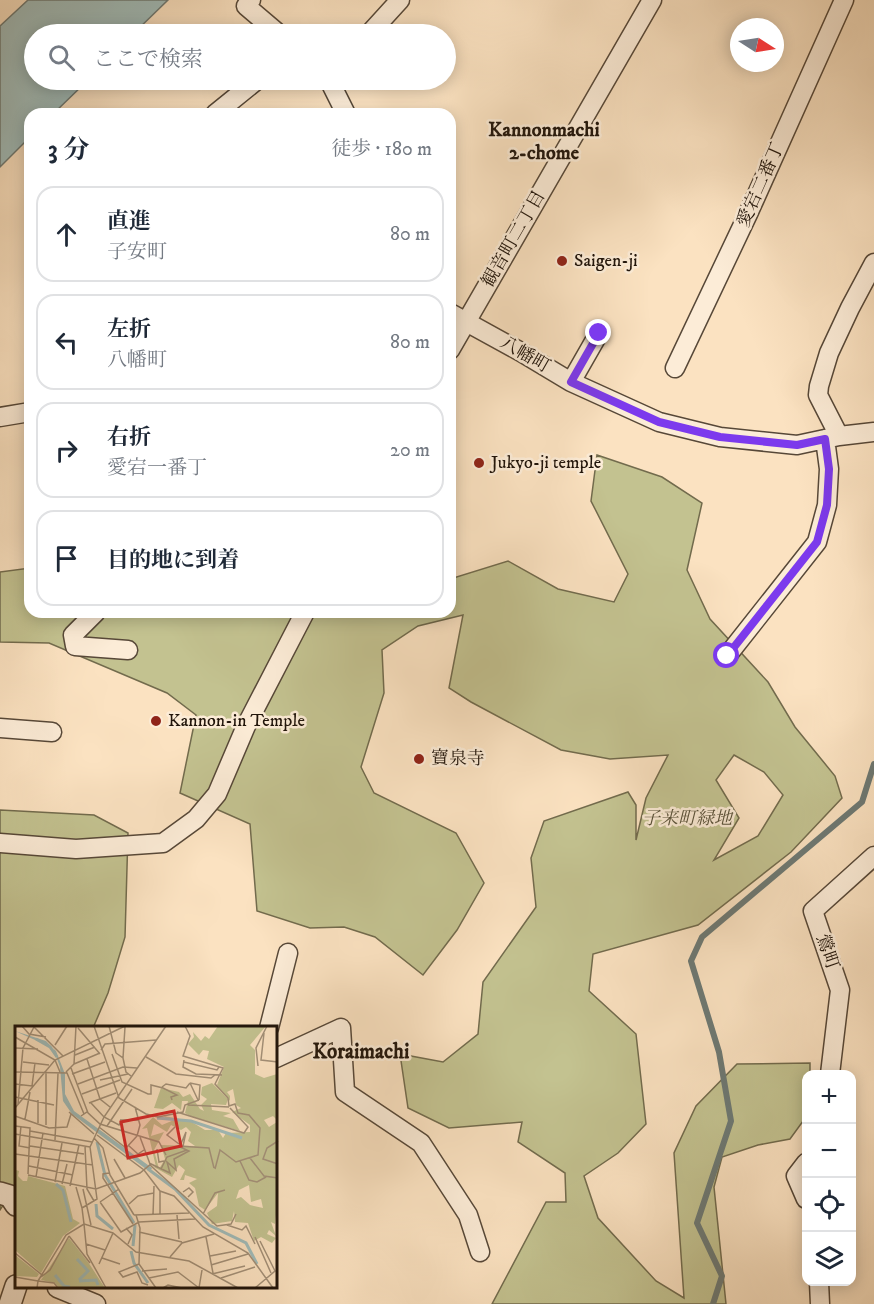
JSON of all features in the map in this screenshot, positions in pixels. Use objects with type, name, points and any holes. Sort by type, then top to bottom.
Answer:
[{"type":"street","points":[[378,24],[400,0]]},
{"type":"street","name":"観音町二丁目","points":[[458,317],[652,0]]},
{"type":"street","name":"愛宕二番丁","points":[[675,368],[748,214],[844,0]]},
{"type":"street","points":[[248,3],[269,24]]},
{"type":"street","points":[[222,108],[245,90]]},
{"type":"street","points":[[334,90],[343,108]]},
{"type":"street","points":[[727,656],[817,542],[827,505],[832,438],[818,395],[819,387],[829,353],[850,308],[872,271]]},
{"type":"street","name":"八幡町","points":[[458,317],[571,382],[659,422],[720,437],[797,445],[874,432]]},
{"type":"street","points":[[571,382],[599,333]]},
{"type":"street","points":[[0,417],[24,412]]},
{"type":"street","points":[[90,618],[73,635],[75,646],[128,650]]},
{"type":"street","points":[[0,843],[76,849],[163,843],[196,819],[217,794],[246,726],[302,618]]},
{"type":"street","points":[[0,728],[52,732]]},
{"type":"street","name":"鶯町","points":[[830,1070],[840,990],[813,911],[874,856]]},
{"type":"street","points":[[270,1026],[288,953]]},
{"type":"street","points":[[278,1057],[341,1028],[345,1092],[421,1143],[468,1215],[480,1252]]},
{"type":"street","points":[[802,1168],[796,1176],[802,1189]]},
{"type":"street","points":[[0,1194],[10,1196],[15,1204]]},
{"type":"street","points":[[819,1286],[820,1304]]},
{"type":"street","points":[[10,1304],[15,1289]]},
{"type":"street","points":[[62,1289],[96,1304]]},
{"type":"green space","name":"子来町緑地","points":[[597,455],[662,477],[702,503],[687,570],[710,619],[768,682],[795,727],[835,776],[842,798],[791,852],[698,925],[593,954],[589,991],[636,1034],[646,1124],[618,1153],[584,1176],[598,1218],[656,1281],[684,1298],[674,1153],[696,1106],[737,1064],[810,1063],[810,1070],[802,1070],[802,1122],[790,1139],[758,1145],[722,1157],[714,1187],[726,1304],[492,1304],[546,1202],[566,1202],[565,1173],[518,1142],[522,1122],[449,1128],[408,1108],[400,1054],[443,1062],[478,1034],[483,982],[536,907],[531,858],[544,821],[628,792],[636,805],[636,840],[646,798],[668,755],[610,759],[561,750],[449,688],[463,615],[456,617],[456,577],[508,561],[558,589],[614,602],[628,574],[591,501]],"holes":[[[734,755],[764,772],[783,795],[758,836],[714,860],[739,818],[716,780]]]},
{"type":"green space","points":[[24,569],[24,618],[451,618],[418,626],[382,650],[384,693],[361,767],[374,793],[456,833],[484,883],[457,930],[423,975],[375,937],[344,927],[310,928],[257,911],[250,824],[180,793],[196,715],[167,693],[49,643],[0,642],[0,572]]},
{"type":"green space","points":[[0,810],[94,815],[128,833],[125,937],[108,993],[94,1026],[15,1026],[15,1188],[0,1210]]},
{"type":"water","points":[[28,0],[168,0],[143,24],[24,24],[24,90],[78,90],[59,108],[24,108],[24,143],[0,167],[0,26]]},
{"type":"waterway","points":[[713,1304],[722,1276],[697,1223],[731,1121],[719,1052],[691,961],[702,937],[862,802],[874,764]]},
{"type":"place","name":"Saigen-ji","points":[[562,261]]},
{"type":"place","name":"Jukyo-ji temple","points":[[479,463]]},
{"type":"place","name":"Kannon-in Temple","points":[[156,721]]},
{"type":"place","name":"寶泉寺","points":[[419,759]]},
{"type":"district","name":"Kannonmachi 2-chome","points":[[544,142]]},
{"type":"district","name":"Koraimachi","points":[[361,1052]]},
{"type":"route","points":[[599,333],[571,382],[659,422],[720,437],[797,445],[825,439],[829,469],[827,505],[817,542],[727,656]]}]
